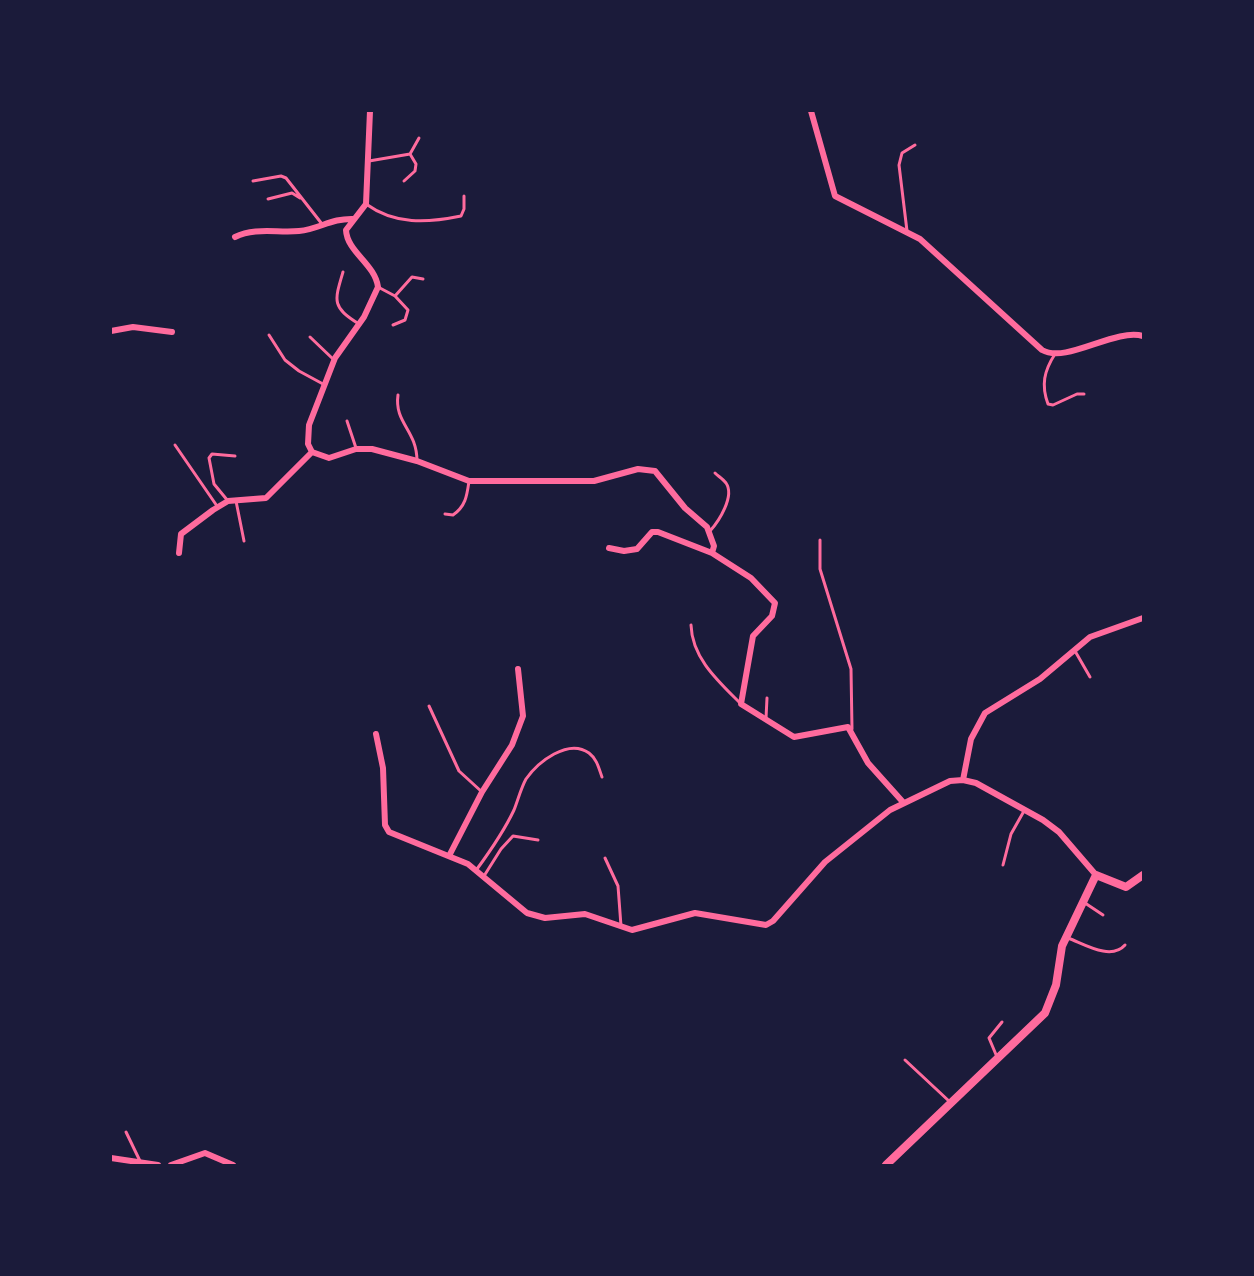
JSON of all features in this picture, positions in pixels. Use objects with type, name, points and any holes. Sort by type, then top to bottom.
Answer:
[{"type":"street","points":[[370,111],[366,204],[348,225],[346,236],[371,268],[378,286],[359,324],[334,361],[309,425],[308,444],[312,452],[329,458],[356,449],[372,449],[417,461],[469,481],[594,481],[646,469],[662,476],[685,508],[710,531],[714,546],[712,553]]},
{"type":"street","points":[[811,111],[835,196],[907,231],[932,248],[1042,350],[1055,354],[1129,335],[1143,336]]},
{"type":"street","points":[[234,237],[255,231],[301,231],[336,219],[354,219]]},
{"type":"street","points":[[111,331],[134,327],[172,332]]},
{"type":"street","points":[[179,553],[181,534],[228,501],[266,498],[312,452]]},
{"type":"street","points":[[609,548],[624,551],[637,549],[652,531],[664,532],[712,553],[751,578],[775,603],[772,616],[753,636],[741,704],[794,737],[842,727],[852,731],[868,763],[902,801]]},
{"type":"street","points":[[963,780],[971,739],[985,713],[1040,679],[1074,649],[1096,634],[1143,618]]},
{"type":"street","points":[[450,856],[482,792],[500,767],[523,716],[518,669]]},
{"type":"street","points":[[376,734],[383,768],[385,825],[389,832],[477,869],[508,899],[536,917],[585,914],[621,928],[642,929],[695,913],[766,925],[773,921],[834,854],[902,801],[950,781],[963,780],[976,783],[1059,832],[1096,875],[1126,887],[1143,875]]},
{"type":"street","points":[[886,1165],[1045,1013],[1056,985],[1060,952],[1096,875]]},
{"type":"street","points":[[171,1165],[205,1153],[232,1165]]},
{"type":"street","points":[[111,1158],[158,1165]]},
{"type":"lane","points":[[410,154],[419,138]]},
{"type":"lane","points":[[907,231],[899,165],[902,153],[915,145]]},
{"type":"lane","points":[[369,161],[410,154]]},
{"type":"lane","points":[[404,181],[415,171],[416,164],[410,154]]},
{"type":"lane","points":[[253,181],[281,176],[286,178],[322,224]]},
{"type":"lane","points":[[268,199],[292,194],[302,199]]},
{"type":"lane","points":[[366,204],[377,212],[400,221],[418,222],[460,216],[464,209],[464,196]]},
{"type":"lane","points":[[343,272],[336,303],[339,311],[359,324]]},
{"type":"lane","points":[[395,296],[412,277],[423,279]]},
{"type":"lane","points":[[378,286],[395,296],[408,310],[405,320],[393,325]]},
{"type":"lane","points":[[269,335],[285,360],[299,371],[325,384]]},
{"type":"lane","points":[[310,338],[334,361]]},
{"type":"lane","points":[[1055,354],[1047,366],[1043,387],[1048,404],[1053,405],[1077,394],[1084,394]]},
{"type":"lane","points":[[398,395],[399,416],[410,430],[417,448],[417,461]]},
{"type":"lane","points":[[347,421],[356,449]]},
{"type":"lane","points":[[175,445],[202,488],[218,507]]},
{"type":"lane","points":[[228,501],[214,484],[208,458],[212,454],[235,456]]},
{"type":"lane","points":[[710,531],[722,515],[728,489],[725,482],[715,473]]},
{"type":"lane","points":[[445,514],[453,515],[464,506],[469,481]]},
{"type":"lane","points":[[236,501],[244,541]]},
{"type":"lane","points":[[820,540],[820,569],[851,669],[852,731]]},
{"type":"lane","points":[[691,625],[698,652],[711,674],[741,704]]},
{"type":"lane","points":[[1074,649],[1090,677]]},
{"type":"lane","points":[[765,720],[767,698]]},
{"type":"lane","points":[[429,706],[459,771],[482,792]]},
{"type":"lane","points":[[477,869],[497,841],[525,780],[539,764],[559,752],[571,749],[583,750],[597,761],[602,777]]},
{"type":"lane","points":[[1003,865],[1011,834],[1024,810]]},
{"type":"lane","points":[[484,876],[501,849],[513,836],[538,840]]},
{"type":"lane","points":[[605,858],[618,886],[621,928]]},
{"type":"lane","points":[[1084,902],[1103,915]]},
{"type":"lane","points":[[1067,937],[1104,952],[1112,952],[1125,945]]},
{"type":"lane","points":[[998,1059],[989,1038],[1002,1022]]},
{"type":"lane","points":[[905,1060],[951,1103]]},
{"type":"lane","points":[[126,1132],[141,1162]]}]
